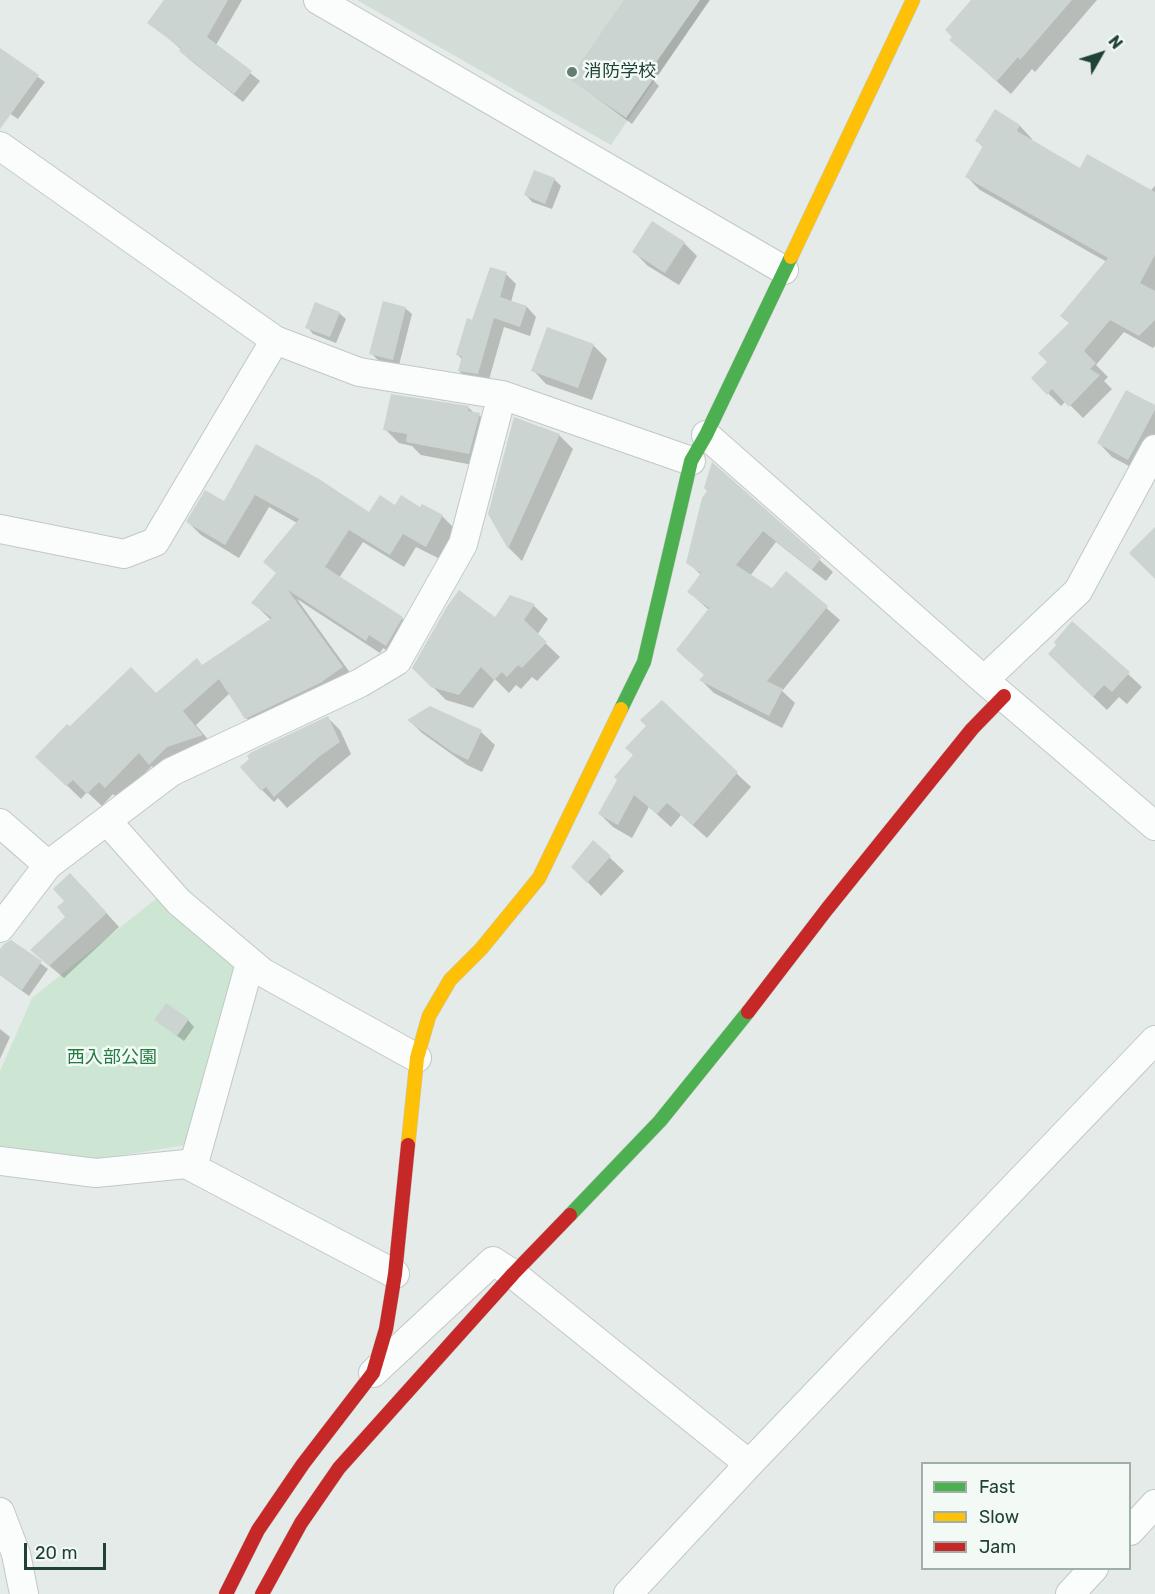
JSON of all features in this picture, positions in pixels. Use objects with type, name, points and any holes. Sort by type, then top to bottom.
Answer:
[{"type":"street","points":[[318,0],[784,270]]},
{"type":"street","points":[[373,1373],[386,1329],[395,1274],[417,1058],[429,1016],[450,980],[480,949],[539,878],[644,662],[691,461],[706,435],[913,0]]},
{"type":"street","points":[[0,146],[275,340],[360,372],[502,395],[691,461]]},
{"type":"street","points":[[0,529],[124,554],[155,542],[275,340]]},
{"type":"street","points":[[0,928],[48,865],[171,772],[360,683],[397,661],[463,544],[502,395]]},
{"type":"street","points":[[706,435],[1155,826]]},
{"type":"street","points":[[262,1594],[301,1523],[339,1468],[513,1274],[660,1121],[715,1055],[826,909],[972,729],[994,688],[1078,591],[1155,449]]},
{"type":"street","points":[[107,821],[179,902],[250,963],[262,972],[417,1058]]},
{"type":"street","points":[[0,823],[48,865]]},
{"type":"street","points":[[193,1167],[250,963]]},
{"type":"street","points":[[628,1594],[749,1464],[1155,1040]]},
{"type":"street","points":[[0,1161],[96,1173],[186,1164],[395,1274]]},
{"type":"street","points":[[226,1594],[258,1530],[303,1464],[373,1373],[493,1261],[513,1274],[749,1464]]},
{"type":"street","points":[[1131,1530],[1155,1504]]},
{"type":"street","points":[[0,1512],[16,1554],[24,1594]]},
{"type":"street","points":[[1070,1594],[1093,1570]]},
{"type":"shaded area","name":"消防学校","points":[[357,0],[709,0],[611,145]]},
{"type":"green space","name":"西入部公園","points":[[162,894],[237,967],[193,1144],[98,1159],[0,1146],[0,1071],[32,998]]},
{"type":"building","points":[[164,0],[228,0],[207,37],[252,71],[234,94],[179,51],[181,48],[147,23]]},
{"type":"building","points":[[624,0],[700,0],[648,74],[654,78],[626,118],[569,79]]},
{"type":"building","points":[[971,0],[1072,0],[1020,60],[1018,57],[997,81],[949,40],[952,37],[945,30]]},
{"type":"building","points":[[0,48],[39,75],[0,129]]},
{"type":"building","points":[[995,109],[1020,125],[1017,131],[1080,168],[1087,154],[1155,192],[1155,255],[1140,283],[1155,291],[1155,320],[1139,336],[1110,320],[1084,351],[1096,363],[1090,369],[1100,375],[1069,407],[1052,389],[1047,395],[1031,378],[1047,362],[1038,353],[1069,323],[1060,316],[1108,258],[965,177],[983,146],[975,141]]},
{"type":"building","points":[[534,170],[555,178],[545,204],[524,195]]},
{"type":"building","points":[[652,221],[685,242],[665,273],[632,252]]},
{"type":"building","points":[[490,267],[507,272],[500,297],[527,306],[520,327],[494,318],[478,374],[458,371],[462,356],[456,355],[467,318],[472,320]]},
{"type":"building","points":[[383,301],[406,307],[393,360],[369,354]]},
{"type":"building","points":[[315,302],[340,312],[330,337],[305,328]]},
{"type":"building","points":[[547,327],[594,344],[578,388],[531,371]]},
{"type":"building","points":[[1126,390],[1155,405],[1155,410],[1128,460],[1097,443]]},
{"type":"building","points":[[391,394],[469,406],[468,411],[480,413],[469,454],[406,442],[407,434],[383,430]]},
{"type":"building","points":[[514,417],[560,434],[508,549],[488,514]]},
{"type":"building","points":[[256,444],[319,479],[369,512],[380,495],[395,505],[401,495],[420,507],[422,504],[443,515],[426,547],[403,534],[390,555],[349,530],[325,567],[403,617],[386,646],[369,635],[366,641],[288,590],[343,667],[320,683],[245,719],[219,679],[183,711],[203,735],[167,747],[149,765],[139,753],[105,788],[99,782],[87,794],[73,780],[66,786],[35,757],[67,724],[70,726],[131,667],[156,693],[197,658],[202,665],[272,618],[251,603],[276,573],[263,562],[299,519],[255,495],[225,545],[186,522],[205,490],[224,501]]},
{"type":"building","points":[[712,462],[821,558],[812,570],[763,531],[736,565],[772,588],[786,571],[828,606],[767,681],[783,689],[769,716],[699,680],[704,675],[676,650],[709,608],[687,592],[701,573],[686,563],[702,498],[707,491],[704,488]]},
{"type":"building","points":[[1155,527],[1155,579],[1129,553]]},
{"type":"building","points":[[459,590],[495,617],[510,595],[535,604],[524,620],[547,642],[522,668],[518,665],[507,677],[502,672],[494,680],[481,667],[459,695],[431,687],[412,668],[446,608]]},
{"type":"building","points":[[1072,621],[1130,672],[1112,692],[1104,685],[1093,697],[1048,654],[1056,645],[1054,642]]},
{"type":"building","points":[[662,700],[738,772],[693,825],[667,803],[657,814],[634,795],[618,825],[598,814],[617,780],[614,777],[633,755],[625,748],[646,726],[640,720]]},
{"type":"building","points":[[430,706],[482,730],[468,760],[452,752],[407,720]]},
{"type":"building","points":[[328,716],[340,742],[320,756],[274,797],[266,787],[261,791],[240,767],[249,759],[247,756],[252,752]]},
{"type":"building","points":[[593,840],[611,856],[587,883],[571,867]]},
{"type":"building","points":[[70,873],[107,913],[49,966],[30,950],[65,917],[57,907],[64,901],[53,889]]},
{"type":"building","points":[[11,940],[42,961],[22,990],[0,975],[0,949]]},
{"type":"building","points":[[166,1003],[189,1019],[177,1036],[154,1020]]},
{"type":"traffic: fast","points":[[621,709],[644,662],[691,461],[706,435],[791,257]]},
{"type":"traffic: fast","points":[[570,1215],[660,1121],[748,1012]]},
{"type":"traffic: slow","points":[[791,257],[913,0]]},
{"type":"traffic: slow","points":[[408,1145],[417,1058],[429,1016],[450,980],[481,949],[539,878],[621,709]]},
{"type":"traffic: jam","points":[[748,1012],[827,909],[972,729],[1004,696]]},
{"type":"traffic: jam","points":[[226,1594],[258,1530],[303,1464],[373,1373],[386,1329],[395,1274],[408,1145]]},
{"type":"traffic: jam","points":[[262,1594],[301,1523],[339,1468],[513,1274],[570,1215]]},
{"type":"place","name":"消防学校","points":[[572,72]]}]
